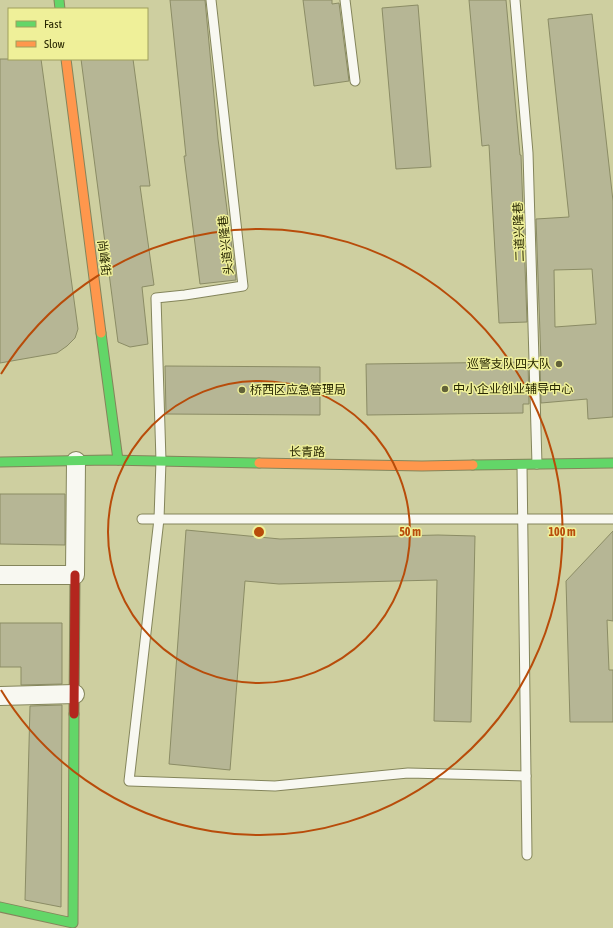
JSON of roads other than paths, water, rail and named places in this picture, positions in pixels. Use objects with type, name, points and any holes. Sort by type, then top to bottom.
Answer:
[{"type":"street","name":"尚峰街","points":[[66,60],[118,460]]},
{"type":"street","name":"长青路","points":[[0,462],[118,460],[422,466],[613,463]]},
{"type":"street","points":[[0,907],[73,923],[76,461]]},
{"type":"street","points":[[0,575],[75,574]]},
{"type":"street","points":[[0,696],[75,694]]},
{"type":"lane","name":"头道兴隆巷","points":[[161,461],[156,298],[243,286],[211,0]]},
{"type":"lane","points":[[345,0],[355,81]]},
{"type":"lane","name":"二道兴隆巷","points":[[515,0],[528,153],[537,464]]},
{"type":"lane","points":[[161,461],[159,519],[129,781],[275,786],[408,773],[526,776]]},
{"type":"lane","points":[[522,465],[527,856]]},
{"type":"lane","points":[[142,519],[613,519]]},
{"type":"place","name":"巡警支队四大队","points":[[559,364]]},
{"type":"place","name":"中小企业创业辅导中心","points":[[445,389]]},
{"type":"place","name":"桥西区应急管理局","points":[[242,390]]}]
